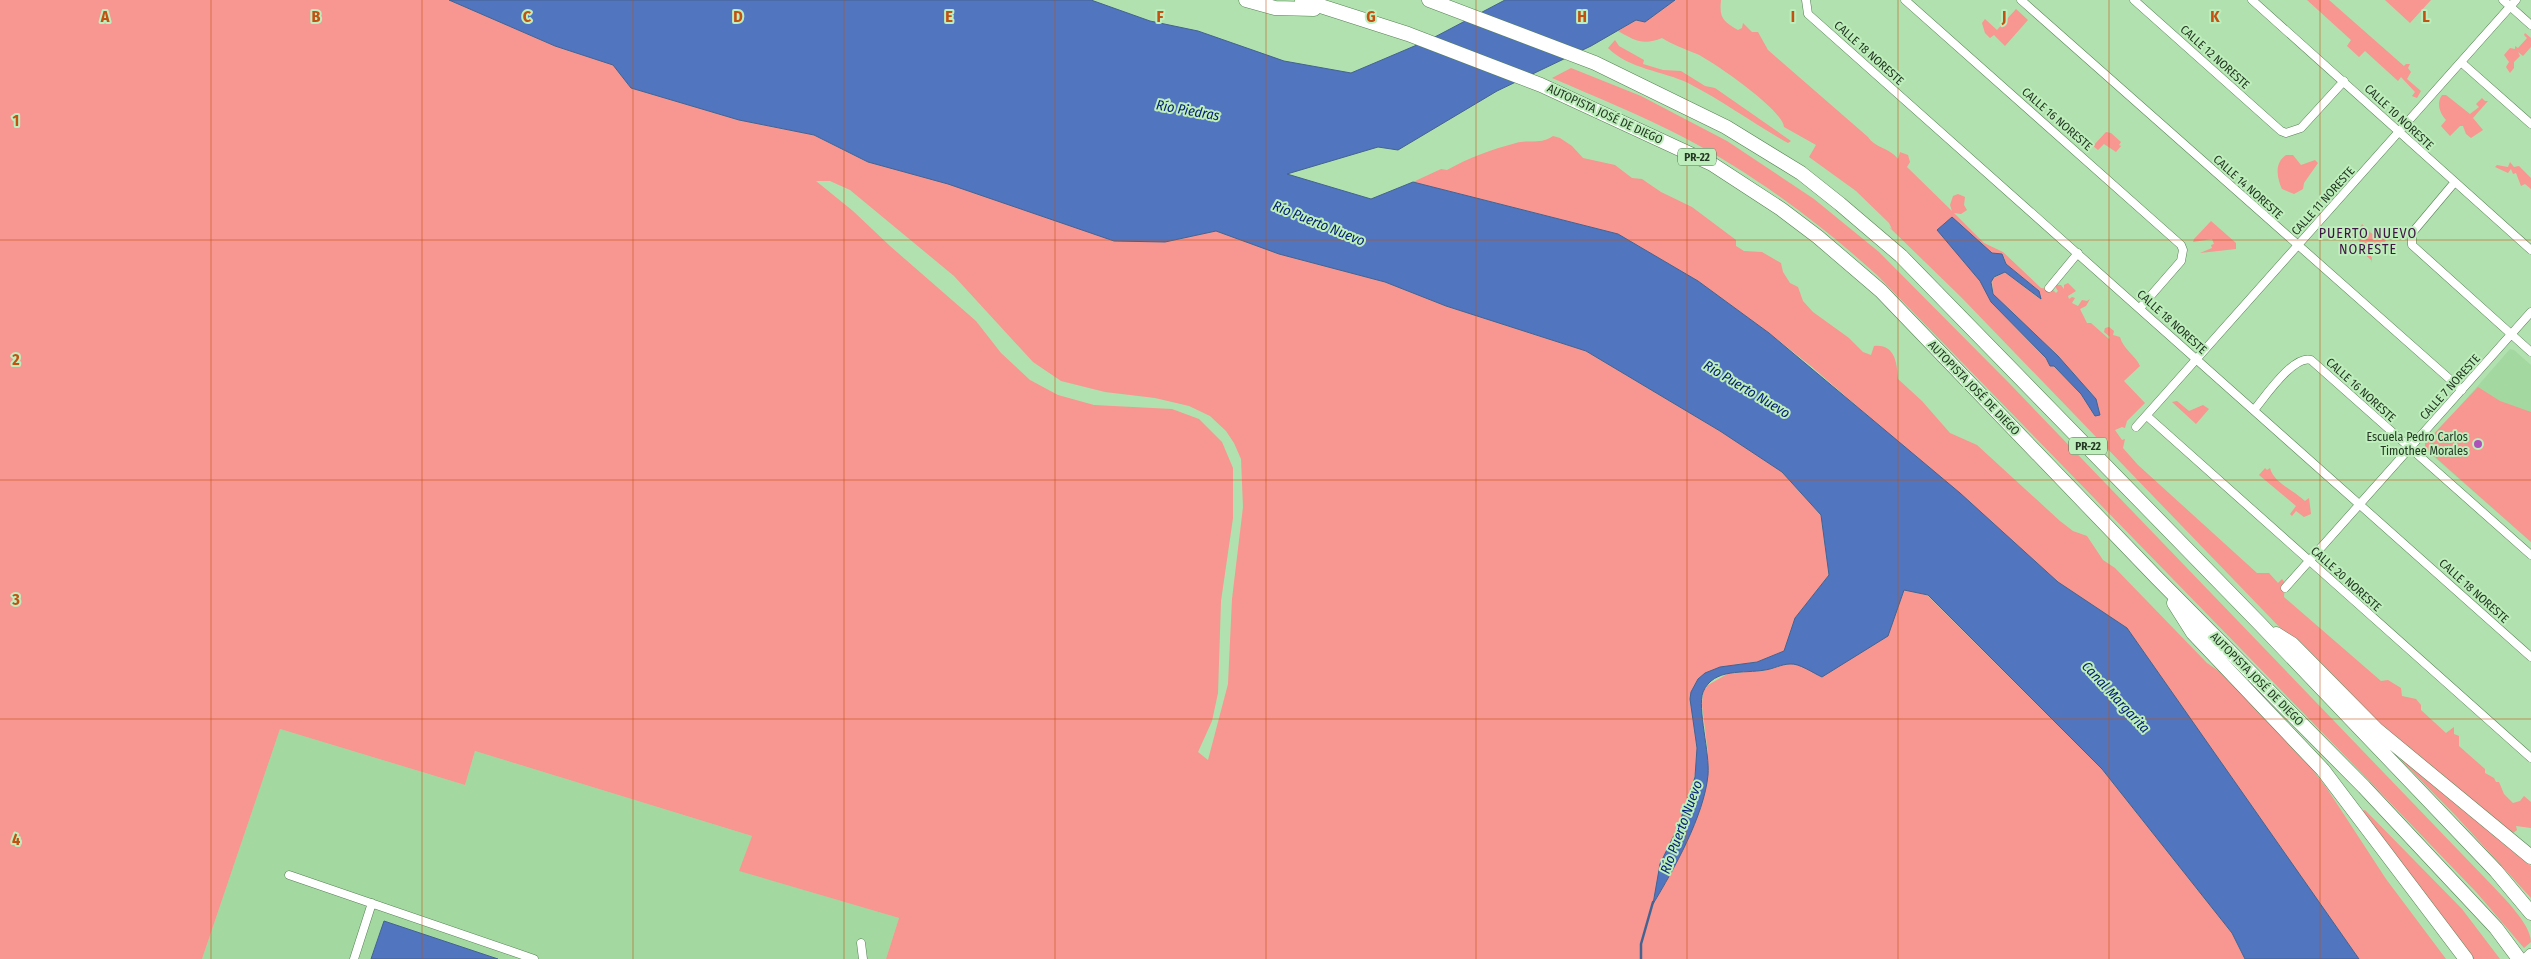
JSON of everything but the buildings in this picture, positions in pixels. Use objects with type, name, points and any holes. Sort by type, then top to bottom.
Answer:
[{"type":"highway","points":[[1246,0],[1275,8],[1333,10]]},
{"type":"highway","name":"AUTOPISTA JOSÉ DE DIEGO","points":[[1302,0],[1408,34],[1541,85],[1712,164],[1781,209],[1832,248],[1881,291],[2157,578],[2364,787],[2496,928],[2519,959]]},
{"type":"highway","name":"PR-22","points":[[1429,0],[1595,63],[1726,127],[1802,173],[1883,239],[2261,625],[2527,908]]},
{"type":"highway","points":[[2157,578],[2193,633],[2305,749],[2356,811],[2466,959]]},
{"type":"highway","points":[[2261,625],[2292,644],[2377,730],[2531,857]]},
{"type":"highway","points":[[2305,749],[2454,959]]},
{"type":"main road","points":[[2526,959],[2531,954]]},
{"type":"street","name":"CALLE 18 NORESTE","points":[[1806,0],[1808,14],[2531,657]]},
{"type":"street","name":"CALLE 16 NORESTE","points":[[1905,0],[2177,240],[2183,250],[2182,261],[2140,308]]},
{"type":"street","name":"CALLE 14 NORESTE","points":[[2021,0],[2462,390]]},
{"type":"street","name":"CALLE 12 NORESTE","points":[[2134,0],[2281,131],[2286,133],[2298,130],[2344,81]]},
{"type":"street","name":"CALLE 10 NORESTE","points":[[2252,0],[2531,250]]},
{"type":"street","points":[[2503,0],[2531,25]]},
{"type":"street","name":"CALLE 11 NORESTE","points":[[2136,428],[2400,133],[2516,0]]},
{"type":"street","points":[[2462,63],[2531,124]]},
{"type":"street","points":[[2454,183],[2412,233],[2411,241],[2415,249],[2531,352]]},
{"type":"street","points":[[2049,288],[2078,253]]},
{"type":"street","name":"CALLE 7 NORESTE","points":[[2285,588],[2531,312]]},
{"type":"street","name":"CALLE 16 NORESTE","points":[[2254,410],[2293,364],[2302,359],[2311,360],[2531,555]]},
{"type":"street","name":"CALLE 20 NORESTE","points":[[2146,416],[2531,758]]},
{"type":"street","points":[[290,875],[534,959]]},
{"type":"street","points":[[354,959],[372,903]]},
{"type":"street","points":[[861,943],[863,959]]},
{"type":"shaded area","points":[[0,0],[449,0],[555,46],[614,65],[631,88],[739,120],[814,135],[868,162],[1165,242],[1216,231],[1279,254],[1385,282],[1446,306],[1586,351],[1720,431],[1782,472],[1821,515],[1829,575],[1795,618],[1784,651],[1759,661],[1715,670],[1706,674],[1693,688],[1690,699],[1697,749],[1694,779],[1685,808],[1660,864],[1665,883],[1695,819],[1705,790],[1708,753],[1702,705],[1703,692],[1708,685],[1729,673],[1763,671],[1888,636],[1904,590],[1927,595],[2102,769],[2232,933],[2245,959],[886,959],[899,918],[739,871],[752,836],[475,751],[465,785],[280,729],[202,959],[0,959]],"holes":[[[816,181],[830,181],[850,190],[954,276],[1033,362],[1061,381],[1105,392],[1155,398],[1189,406],[1210,416],[1226,431],[1234,443],[1241,459],[1243,507],[1232,599],[1228,684],[1208,760],[1198,752],[1212,721],[1218,693],[1221,601],[1233,518],[1233,468],[1222,442],[1199,419],[1172,409],[1094,405],[1058,395],[1030,380],[1001,353],[976,321],[853,211]]]},
{"type":"shaded area","points":[[1675,0],[1721,0],[1723,18],[1729,24],[1738,30],[1742,28],[1743,23],[1752,32],[1758,32],[1768,50],[1871,141],[1891,152],[1898,159],[1900,152],[1908,155],[1910,162],[1907,167],[1952,211],[1950,205],[1953,196],[1958,194],[1965,197],[1964,205],[1967,210],[1961,214],[1954,213],[1984,243],[2003,252],[2041,288],[2052,289],[2056,293],[2058,291],[2056,285],[2061,285],[2064,289],[2064,285],[2068,283],[2076,291],[2068,296],[2069,299],[2075,298],[2072,303],[2078,306],[2082,300],[2087,301],[2090,299],[2086,306],[2080,309],[2087,323],[2091,323],[2109,339],[2110,337],[2104,332],[2105,328],[2109,327],[2114,331],[2113,335],[2120,337],[2140,366],[2124,381],[2145,403],[2127,421],[2125,428],[2122,427],[2115,430],[2122,440],[2125,439],[2123,448],[2138,465],[2257,573],[2269,573],[2278,583],[2282,579],[2285,583],[2284,597],[2381,681],[2388,680],[2401,688],[2402,696],[2416,699],[2421,705],[2421,710],[2446,733],[2454,727],[2454,734],[2459,736],[2459,746],[2485,769],[2485,773],[2494,778],[2496,782],[2499,782],[2504,794],[2513,803],[2520,801],[2524,796],[2531,802],[2531,828],[2516,826],[2517,830],[2513,833],[2344,694],[1961,297],[1889,227],[1892,229],[1889,223],[1856,191],[1809,157],[1816,145],[1784,127],[1773,110],[1761,99],[1732,76],[1706,59],[1662,38],[1644,42],[1618,31],[1636,20],[1645,22]],"holes":[[[2004,257],[2006,264],[2039,291],[2040,299],[2005,272],[1992,279],[1993,294],[2058,356],[2096,399],[2100,415],[2095,416],[2081,394],[1991,302],[1981,281]]]},
{"type":"shaded area","points":[[2307,0],[2329,0],[2404,66],[2410,64],[2408,68],[2411,72],[2407,79],[2421,91],[2417,98],[2412,96],[2415,92],[2401,77],[2398,81],[2365,51],[2359,57],[2347,46],[2351,40]]},
{"type":"shaded area","points":[[2385,0],[2431,0],[2410,23]]},
{"type":"shaded area","points":[[2016,9],[2028,20],[2005,46],[1994,35],[1990,38],[1985,33],[1982,23],[1985,19],[1997,30]]},
{"type":"shaded area","points":[[2525,33],[2531,38],[2531,47],[2523,56],[2518,52],[2520,56],[2514,62],[2514,68],[2510,73],[2506,67],[2509,62],[2504,55],[2510,48],[2515,49],[2515,46],[2518,48],[2527,38],[2524,35]]},
{"type":"shaded area","points":[[1615,40],[1619,46],[1644,60],[1643,64],[1663,70],[1681,71],[1705,86],[1715,88],[1791,141],[1788,143],[1688,83],[1626,61],[1608,48]]},
{"type":"shaded area","points":[[1571,68],[1641,96],[1727,141],[1814,199],[1879,252],[2010,384],[2498,892],[2526,926],[2531,942],[2524,948],[2477,893],[1877,275],[1832,236],[1785,200],[1709,151],[1618,106],[1552,78]]},
{"type":"shaded area","points":[[2442,95],[2446,95],[2470,114],[2479,107],[2476,104],[2482,98],[2488,101],[2473,118],[2483,130],[2471,138],[2466,134],[2463,126],[2460,126],[2450,136],[2441,126],[2446,120],[2440,108],[2439,101]]},
{"type":"shaded area","points":[[2106,132],[2111,133],[2121,142],[2119,145],[2121,146],[2116,152],[2104,144],[2098,150],[2093,146]]},
{"type":"shaded area","points":[[1553,136],[1572,146],[1583,158],[1615,165],[1632,178],[1642,179],[1661,192],[1692,207],[1736,240],[1736,246],[1744,251],[1762,252],[1781,263],[1783,272],[1790,283],[1798,287],[1803,301],[1813,312],[1849,338],[1863,352],[1871,355],[1874,346],[1881,346],[1891,351],[1896,361],[1898,379],[1922,401],[1950,433],[1977,445],[2060,521],[2073,531],[2087,536],[2103,560],[2115,568],[2207,663],[2223,674],[2308,764],[2326,787],[2386,879],[2446,959],[2359,959],[2127,628],[2058,582],[1812,367],[1769,333],[1698,281],[1618,234],[1413,182],[1441,169],[1447,170],[1498,148],[1521,142],[1544,140]]},
{"type":"shaded area","points":[[2286,155],[2293,155],[2301,165],[2315,160],[2318,163],[2304,183],[2303,189],[2294,194],[2282,189],[2279,180],[2278,166]]},
{"type":"shaded area","points":[[2510,162],[2514,167],[2519,166],[2531,178],[2531,189],[2525,184],[2521,186],[2516,173],[2513,174],[2511,169],[2508,173],[2495,167],[2497,165],[2508,167]]},
{"type":"shaded area","points":[[2211,221],[2236,243],[2236,249],[2200,253],[2212,248],[2211,245],[2214,244],[2212,239],[2193,242]]},
{"type":"shaded area","points":[[2362,224],[2371,233],[2386,240],[2384,244],[2371,246],[2368,251],[2372,258],[2371,263],[2371,260],[2358,248],[2360,238],[2356,234],[2352,236],[2353,232],[2359,230]]},
{"type":"shaded area","name":"Escuela Pedro Carlos Timothee Morales","points":[[2510,349],[2514,350],[2531,365],[2531,542],[2426,450],[2425,446]]},
{"type":"shaded area","name":"Escuela Pedro Carlos Timothee Morales","points":[[2478,387],[2500,401],[2531,412],[2531,542],[2425,448],[2425,443]]},
{"type":"shaded area","points":[[2177,401],[2189,411],[2203,405],[2209,409],[2196,424],[2172,402]]},
{"type":"shaded area","points":[[2265,468],[2267,470],[2270,468],[2279,482],[2305,501],[2309,498],[2311,514],[2304,517],[2296,511],[2292,516],[2290,514],[2296,506],[2259,475]]},
{"type":"shaded area","points":[[280,729],[465,785],[475,751],[752,836],[740,871],[899,918],[886,959],[202,959]]},
{"type":"shaded area","points":[[2388,747],[2531,866],[2531,898],[2456,816]]},
{"type":"shaded area","points":[[2365,810],[2462,909],[2500,959],[2473,959],[2361,811]]},
{"type":"water","points":[[449,0],[1091,0],[1150,21],[1198,31],[1284,61],[1351,73],[1431,39],[1505,0],[1675,0],[1645,22],[1636,20],[1591,46],[1497,91],[1398,150],[1378,147],[1287,174],[1371,199],[1413,182],[1618,234],[1698,281],[1769,333],[1960,493],[2058,582],[2127,628],[2359,959],[2245,959],[2232,933],[2102,769],[1928,595],[1904,590],[1888,636],[1822,677],[1802,667],[1790,664],[1765,670],[1730,673],[1714,679],[1708,684],[1703,692],[1702,699],[1702,719],[1708,775],[1701,808],[1687,842],[1653,904],[1660,864],[1678,827],[1695,777],[1697,748],[1690,699],[1691,692],[1698,679],[1705,673],[1720,667],[1757,662],[1784,651],[1795,618],[1829,575],[1821,515],[1782,472],[1720,431],[1586,351],[1446,306],[1385,282],[1279,254],[1216,231],[1165,242],[1114,241],[948,184],[868,162],[814,135],[739,120],[631,88],[613,65],[555,46]]},
{"type":"water","points":[[1952,217],[1992,253],[2002,254],[2006,264],[2039,291],[2041,299],[2005,272],[1994,277],[1991,282],[1993,294],[2058,356],[2096,399],[2100,415],[2095,416],[2081,394],[2054,366],[2050,366],[2046,358],[1991,302],[1980,281],[1937,230]]},
{"type":"water","points":[[384,921],[498,959],[371,959]]},
{"type":"waterway","name":"Río Puerto Nuevo","points":[[1641,959],[1641,944],[1653,902]]},
{"type":"place","name":"Escuela Pedro Carlos Timothee Morales","points":[[2478,444]]},
{"type":"district","name":"PUERTO NUEVO NORESTE","points":[[2368,242]]},
{"type":"water label","name":"Río Piedras","points":[[1188,110]]},
{"type":"water label","name":"Canal Margarita","points":[[2116,697]]}]
